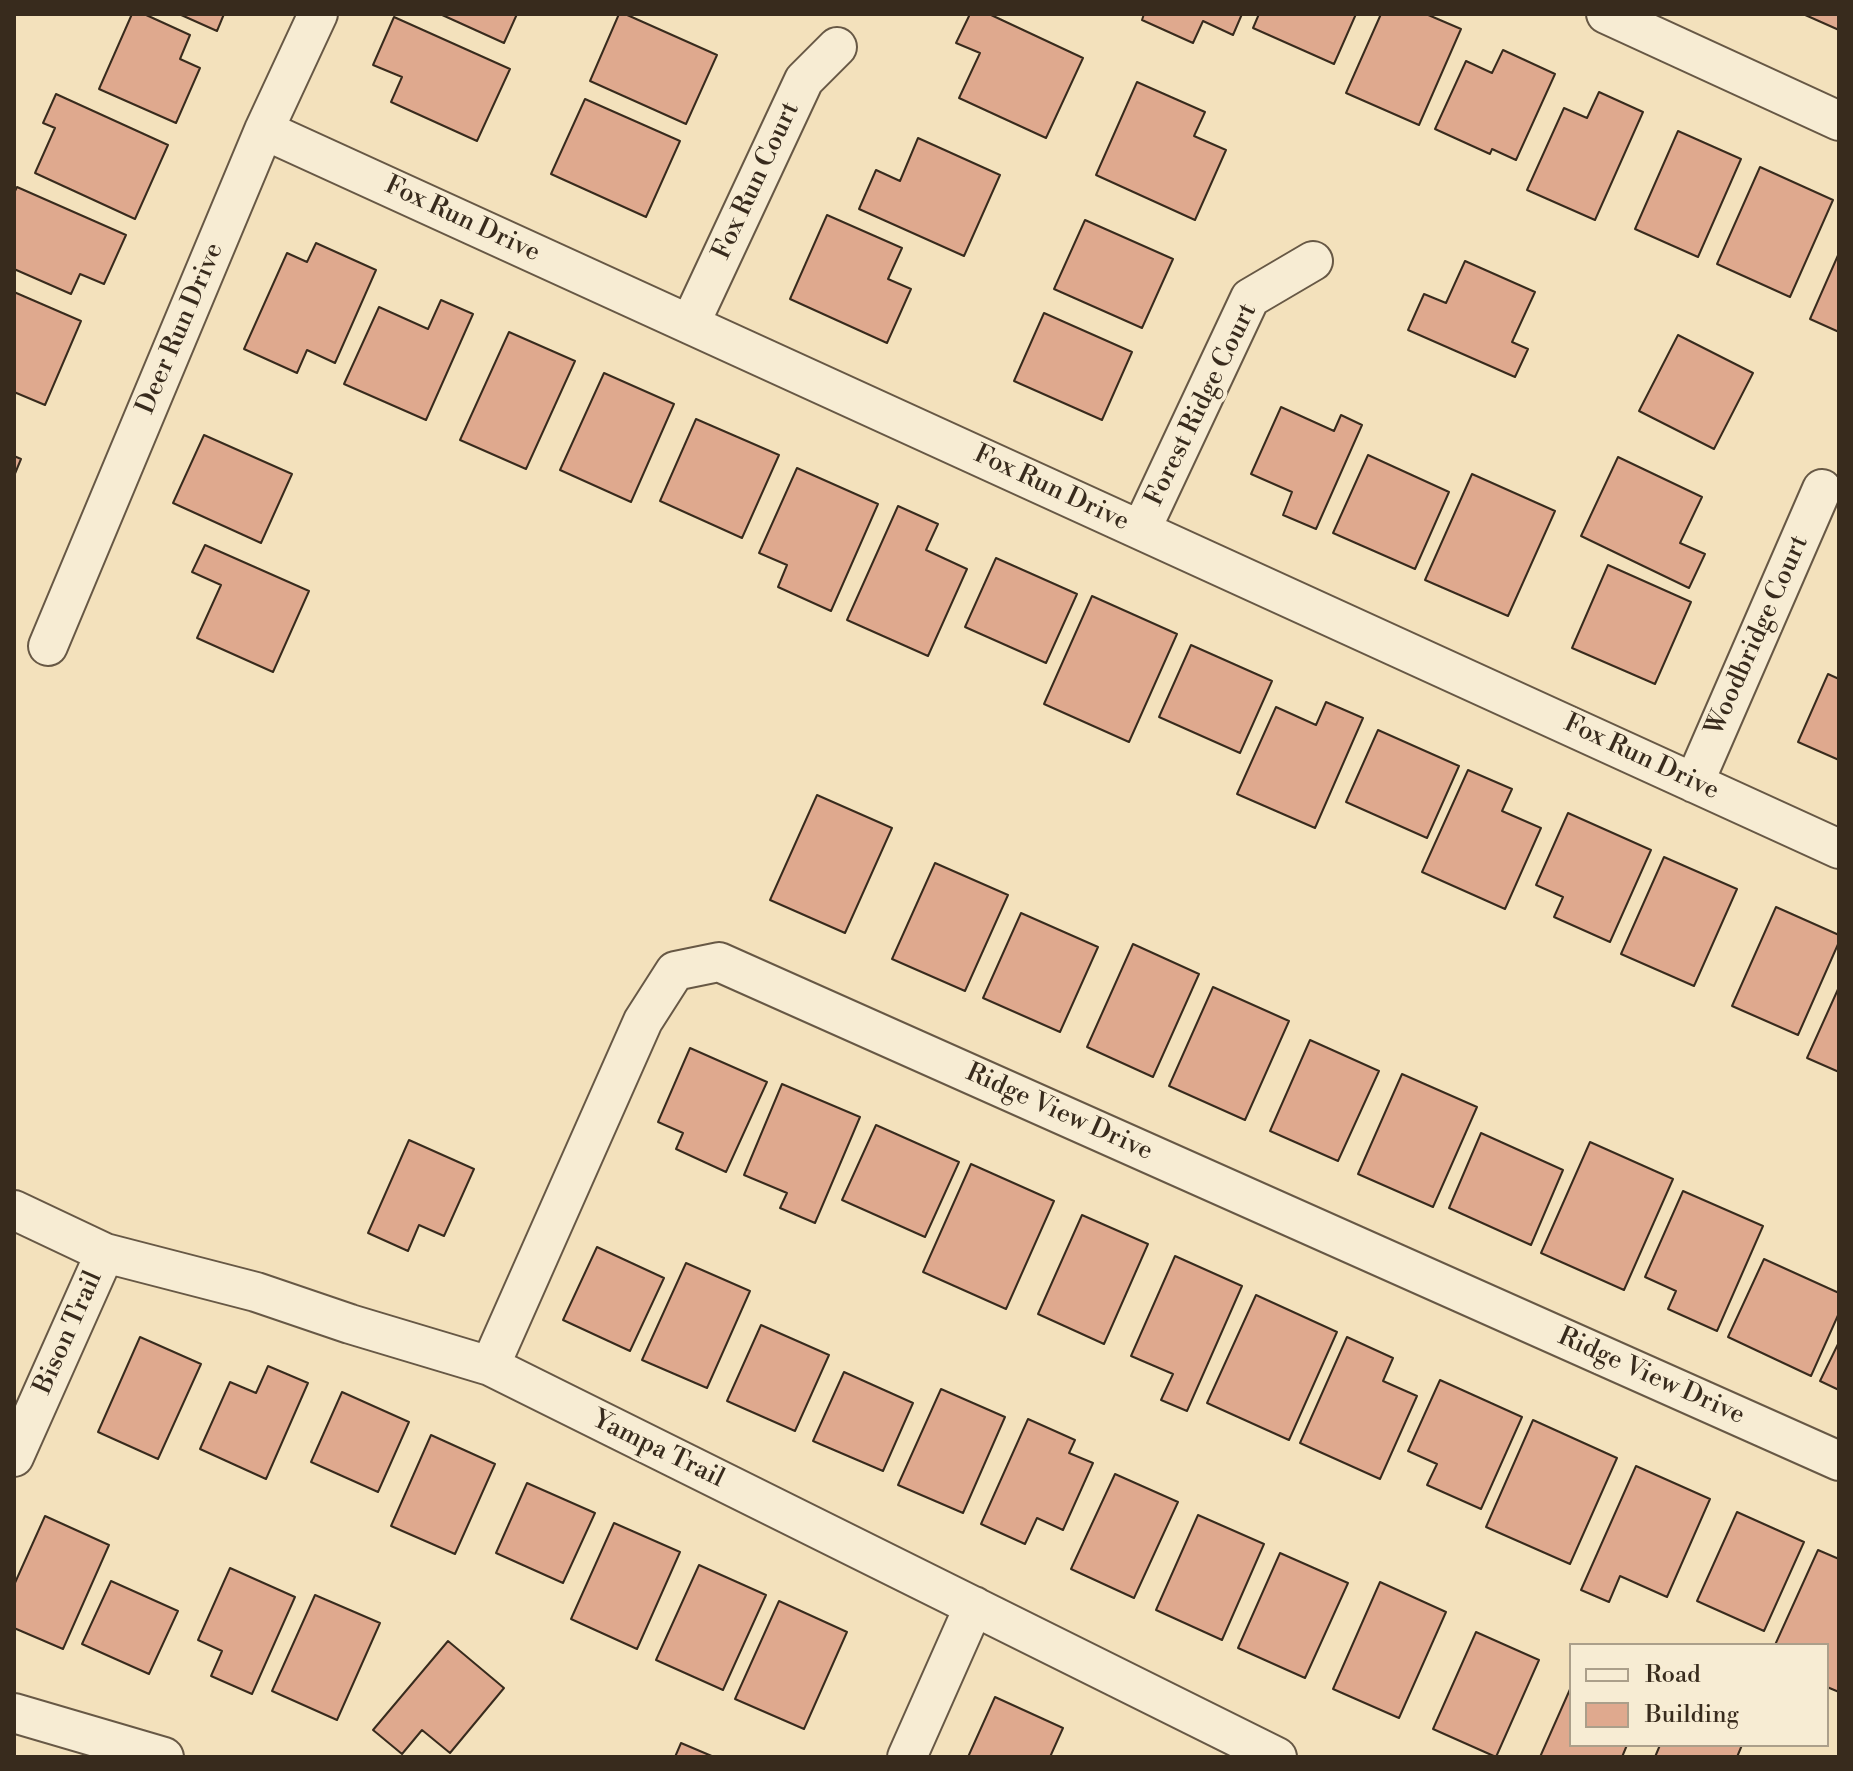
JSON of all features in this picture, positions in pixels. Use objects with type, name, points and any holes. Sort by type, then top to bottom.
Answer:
[{"type":"street","name":"Deer Run Drive","points":[[48,646],[264,130],[318,14]]},
{"type":"street","points":[[1606,14],[1839,121]]},
{"type":"street","name":"Fox Run Court","points":[[690,324],[804,80],[837,47]]},
{"type":"street","name":"Fox Run Drive","points":[[264,130],[1839,849]]},
{"type":"street","name":"Forest Ridge Court","points":[[1141,530],[1250,298],[1313,261]]},
{"type":"street","name":"Woodbridge Court","points":[[1694,783],[1822,489]]},
{"type":"street","name":"Ridge View Drive","points":[[490,1366],[643,1021],[675,971],[719,962],[1839,1461]]},
{"type":"street","name":"Yampa Trail","points":[[14,1210],[105,1253],[256,1292],[490,1366],[1277,1757]]},
{"type":"street","name":"Bison Trail","points":[[14,1457],[105,1253]]},
{"type":"street","points":[[907,1757],[974,1606]]},
{"type":"street","points":[[14,1713],[164,1757]]},
{"type":"building","points":[[132,14],[144,14],[190,35],[180,59],[200,68],[176,123],[99,89]]},
{"type":"building","points":[[179,14],[224,14],[217,31]]},
{"type":"building","points":[[440,14],[517,14],[504,43]]},
{"type":"building","points":[[619,14],[717,55],[686,124],[590,81]]},
{"type":"building","points":[[970,14],[989,14],[1083,58],[1046,138],[959,98],[980,53],[956,43]]},
{"type":"building","points":[[1144,14],[1242,14],[1233,35],[1203,21],[1193,43],[1142,20]]},
{"type":"building","points":[[1259,14],[1356,14],[1334,64],[1253,28]]},
{"type":"building","points":[[1381,14],[1426,14],[1461,29],[1419,125],[1346,93]]},
{"type":"building","points":[[1803,14],[1839,14],[1839,30]]},
{"type":"building","points":[[394,17],[510,69],[477,141],[391,102],[402,77],[373,65]]},
{"type":"building","points":[[1503,50],[1555,74],[1516,160],[1492,149],[1490,154],[1435,129],[1466,61],[1492,73]]},
{"type":"building","points":[[1137,82],[1205,112],[1194,136],[1226,150],[1195,220],[1096,175]]},
{"type":"building","points":[[1599,92],[1643,112],[1595,220],[1527,190],[1564,108],[1587,118]]},
{"type":"building","points":[[56,94],[168,145],[135,219],[35,173],[55,128],[43,123]]},
{"type":"building","points":[[585,99],[680,141],[646,217],[551,174]]},
{"type":"building","points":[[1678,131],[1741,159],[1698,257],[1635,229]]},
{"type":"building","points":[[918,138],[1000,175],[964,256],[859,209],[876,170],[900,181]]},
{"type":"building","points":[[1760,167],[1833,200],[1790,297],[1717,264]]},
{"type":"building","points":[[17,187],[126,235],[104,284],[80,274],[71,294],[14,269],[14,193]]},
{"type":"building","points":[[827,215],[902,248],[888,279],[911,289],[887,343],[790,299]]},
{"type":"building","points":[[1085,220],[1173,259],[1142,328],[1054,289]]},
{"type":"building","points":[[316,243],[376,270],[335,363],[307,350],[297,373],[244,349],[287,253],[307,262]]},
{"type":"building","points":[[1839,253],[1839,332],[1810,319]]},
{"type":"building","points":[[1465,261],[1535,292],[1512,342],[1528,349],[1515,377],[1408,330],[1424,294],[1446,303]]},
{"type":"building","points":[[14,292],[81,321],[45,405],[14,392]]},
{"type":"building","points":[[441,300],[473,314],[426,420],[344,384],[379,307],[428,329]]},
{"type":"building","points":[[1044,313],[1132,352],[1102,420],[1014,381]]},
{"type":"building","points":[[509,332],[575,361],[526,469],[460,440]]},
{"type":"building","points":[[1678,335],[1753,373],[1714,449],[1639,411]]},
{"type":"building","points":[[604,373],[674,404],[631,502],[560,470]]},
{"type":"building","points":[[1281,407],[1334,431],[1341,415],[1362,425],[1316,529],[1283,515],[1292,492],[1251,474]]},
{"type":"building","points":[[696,419],[779,455],[742,538],[660,501]]},
{"type":"building","points":[[204,435],[292,474],[261,543],[173,503]]},
{"type":"building","points":[[1368,455],[1449,492],[1415,569],[1333,533]]},
{"type":"building","points":[[14,456],[21,459],[14,476]]},
{"type":"building","points":[[1618,457],[1702,497],[1680,543],[1705,554],[1689,588],[1581,536]]},
{"type":"building","points":[[797,468],[878,504],[831,611],[778,587],[787,565],[759,553]]},
{"type":"building","points":[[1472,474],[1555,511],[1508,616],[1425,580]]},
{"type":"building","points":[[898,506],[938,524],[926,550],[967,569],[928,656],[847,620]]},
{"type":"building","points":[[205,545],[309,591],[273,672],[197,638],[221,585],[192,572]]},
{"type":"building","points":[[996,558],[1077,594],[1046,663],[965,627]]},
{"type":"building","points":[[1608,565],[1691,602],[1655,684],[1572,648]]},
{"type":"building","points":[[1092,596],[1177,634],[1129,742],[1044,704]]},
{"type":"building","points":[[1191,645],[1272,681],[1240,753],[1159,717]]},
{"type":"building","points":[[1828,674],[1839,679],[1839,760],[1798,742]]},
{"type":"building","points":[[1326,702],[1363,718],[1315,828],[1237,794],[1276,707],[1316,725]]},
{"type":"building","points":[[1378,730],[1459,766],[1427,838],[1346,802]]},
{"type":"building","points":[[1468,770],[1512,789],[1502,811],[1541,828],[1505,909],[1422,872]]},
{"type":"building","points":[[817,795],[892,828],[845,933],[770,900]]},
{"type":"building","points":[[1568,813],[1651,850],[1610,942],[1554,917],[1563,897],[1536,885]]},
{"type":"building","points":[[1664,857],[1737,889],[1694,986],[1621,954]]},
{"type":"building","points":[[935,863],[1008,895],[965,991],[892,959]]},
{"type":"building","points":[[1776,907],[1839,935],[1839,942],[1798,1035],[1732,1006]]},
{"type":"building","points":[[1021,913],[1098,947],[1060,1032],[983,998]]},
{"type":"building","points":[[1133,944],[1199,974],[1153,1077],[1087,1047]]},
{"type":"building","points":[[1213,987],[1289,1021],[1245,1120],[1169,1086]]},
{"type":"building","points":[[1839,987],[1839,1072],[1807,1058]]},
{"type":"building","points":[[1310,1040],[1379,1071],[1338,1161],[1270,1131]]},
{"type":"building","points":[[690,1048],[767,1082],[726,1172],[676,1149],[683,1133],[658,1122]]},
{"type":"building","points":[[1402,1074],[1477,1107],[1433,1207],[1358,1174]]},
{"type":"building","points":[[782,1084],[860,1117],[815,1223],[780,1208],[787,1193],[744,1175]]},
{"type":"building","points":[[876,1125],[959,1162],[925,1237],[842,1200]]},
{"type":"building","points":[[1481,1133],[1563,1170],[1531,1245],[1449,1208]]},
{"type":"building","points":[[409,1140],[474,1169],[444,1236],[419,1225],[408,1251],[368,1233]]},
{"type":"building","points":[[1590,1142],[1673,1179],[1624,1290],[1541,1253]]},
{"type":"building","points":[[971,1164],[1054,1201],[1006,1309],[923,1272]]},
{"type":"building","points":[[1683,1191],[1763,1226],[1717,1331],[1668,1309],[1676,1291],[1645,1277]]},
{"type":"building","points":[[1082,1215],[1148,1244],[1104,1344],[1038,1314]]},
{"type":"building","points":[[597,1247],[664,1278],[630,1351],[563,1320]]},
{"type":"building","points":[[1175,1256],[1242,1286],[1187,1411],[1161,1400],[1173,1374],[1131,1356]]},
{"type":"building","points":[[1764,1259],[1839,1293],[1839,1313],[1811,1376],[1728,1337]]},
{"type":"building","points":[[686,1263],[750,1291],[707,1388],[642,1360]]},
{"type":"building","points":[[1256,1295],[1337,1332],[1289,1440],[1207,1403]]},
{"type":"building","points":[[761,1325],[829,1355],[795,1431],[727,1401]]},
{"type":"building","points":[[140,1337],[201,1364],[158,1459],[98,1432]]},
{"type":"building","points":[[1347,1337],[1393,1358],[1383,1381],[1417,1396],[1380,1479],[1300,1443]]},
{"type":"building","points":[[1839,1342],[1839,1390],[1820,1381]]},
{"type":"building","points":[[268,1366],[308,1383],[266,1479],[200,1449],[230,1382],[256,1393]]},
{"type":"building","points":[[844,1372],[913,1403],[883,1471],[813,1441]]},
{"type":"building","points":[[1440,1380],[1522,1417],[1481,1509],[1427,1485],[1437,1464],[1408,1451]]},
{"type":"building","points":[[941,1389],[1005,1417],[963,1513],[898,1485]]},
{"type":"building","points":[[342,1392],[409,1422],[378,1492],[311,1462]]},
{"type":"building","points":[[1028,1419],[1075,1440],[1069,1453],[1093,1463],[1063,1530],[1037,1518],[1025,1544],[981,1524]]},
{"type":"building","points":[[1533,1420],[1617,1458],[1570,1564],[1486,1527]]},
{"type":"building","points":[[431,1435],[495,1464],[455,1554],[391,1526]]},
{"type":"building","points":[[1636,1466],[1710,1499],[1667,1597],[1620,1576],[1609,1602],[1581,1590]]},
{"type":"building","points":[[1115,1474],[1178,1502],[1134,1598],[1071,1569]]},
{"type":"building","points":[[527,1483],[595,1513],[563,1583],[496,1553]]},
{"type":"building","points":[[1737,1512],[1804,1542],[1764,1631],[1697,1601]]},
{"type":"building","points":[[1198,1515],[1264,1544],[1222,1640],[1156,1610]]},
{"type":"building","points":[[45,1516],[109,1545],[63,1649],[14,1628],[14,1585]]},
{"type":"building","points":[[614,1523],[680,1552],[637,1649],[571,1619]]},
{"type":"building","points":[[1818,1550],[1839,1559],[1839,1692],[1829,1688],[1829,1643],[1776,1643]]},
{"type":"building","points":[[1280,1553],[1348,1583],[1305,1678],[1238,1648]]},
{"type":"building","points":[[699,1565],[766,1595],[723,1690],[656,1660]]},
{"type":"building","points":[[230,1568],[295,1597],[252,1694],[211,1676],[222,1651],[198,1640]]},
{"type":"building","points":[[111,1581],[178,1611],[149,1674],[82,1644]]},
{"type":"building","points":[[1380,1582],[1446,1612],[1399,1718],[1333,1689]]},
{"type":"building","points":[[315,1595],[380,1623],[337,1720],[272,1691]]},
{"type":"building","points":[[779,1601],[847,1632],[804,1729],[735,1699]]},
{"type":"building","points":[[1476,1632],[1539,1660],[1496,1757],[1433,1729]]},
{"type":"building","points":[[448,1641],[504,1688],[450,1753],[422,1730],[402,1754],[373,1730]]},
{"type":"building","points":[[1569,1692],[1569,1747],[1626,1747],[1622,1757],[1540,1757]]},
{"type":"building","points":[[995,1697],[1063,1728],[1050,1757],[968,1757]]},
{"type":"building","points":[[681,1743],[714,1757],[675,1757]]},
{"type":"building","points":[[1659,1747],[1741,1747],[1737,1757],[1655,1757]]}]
